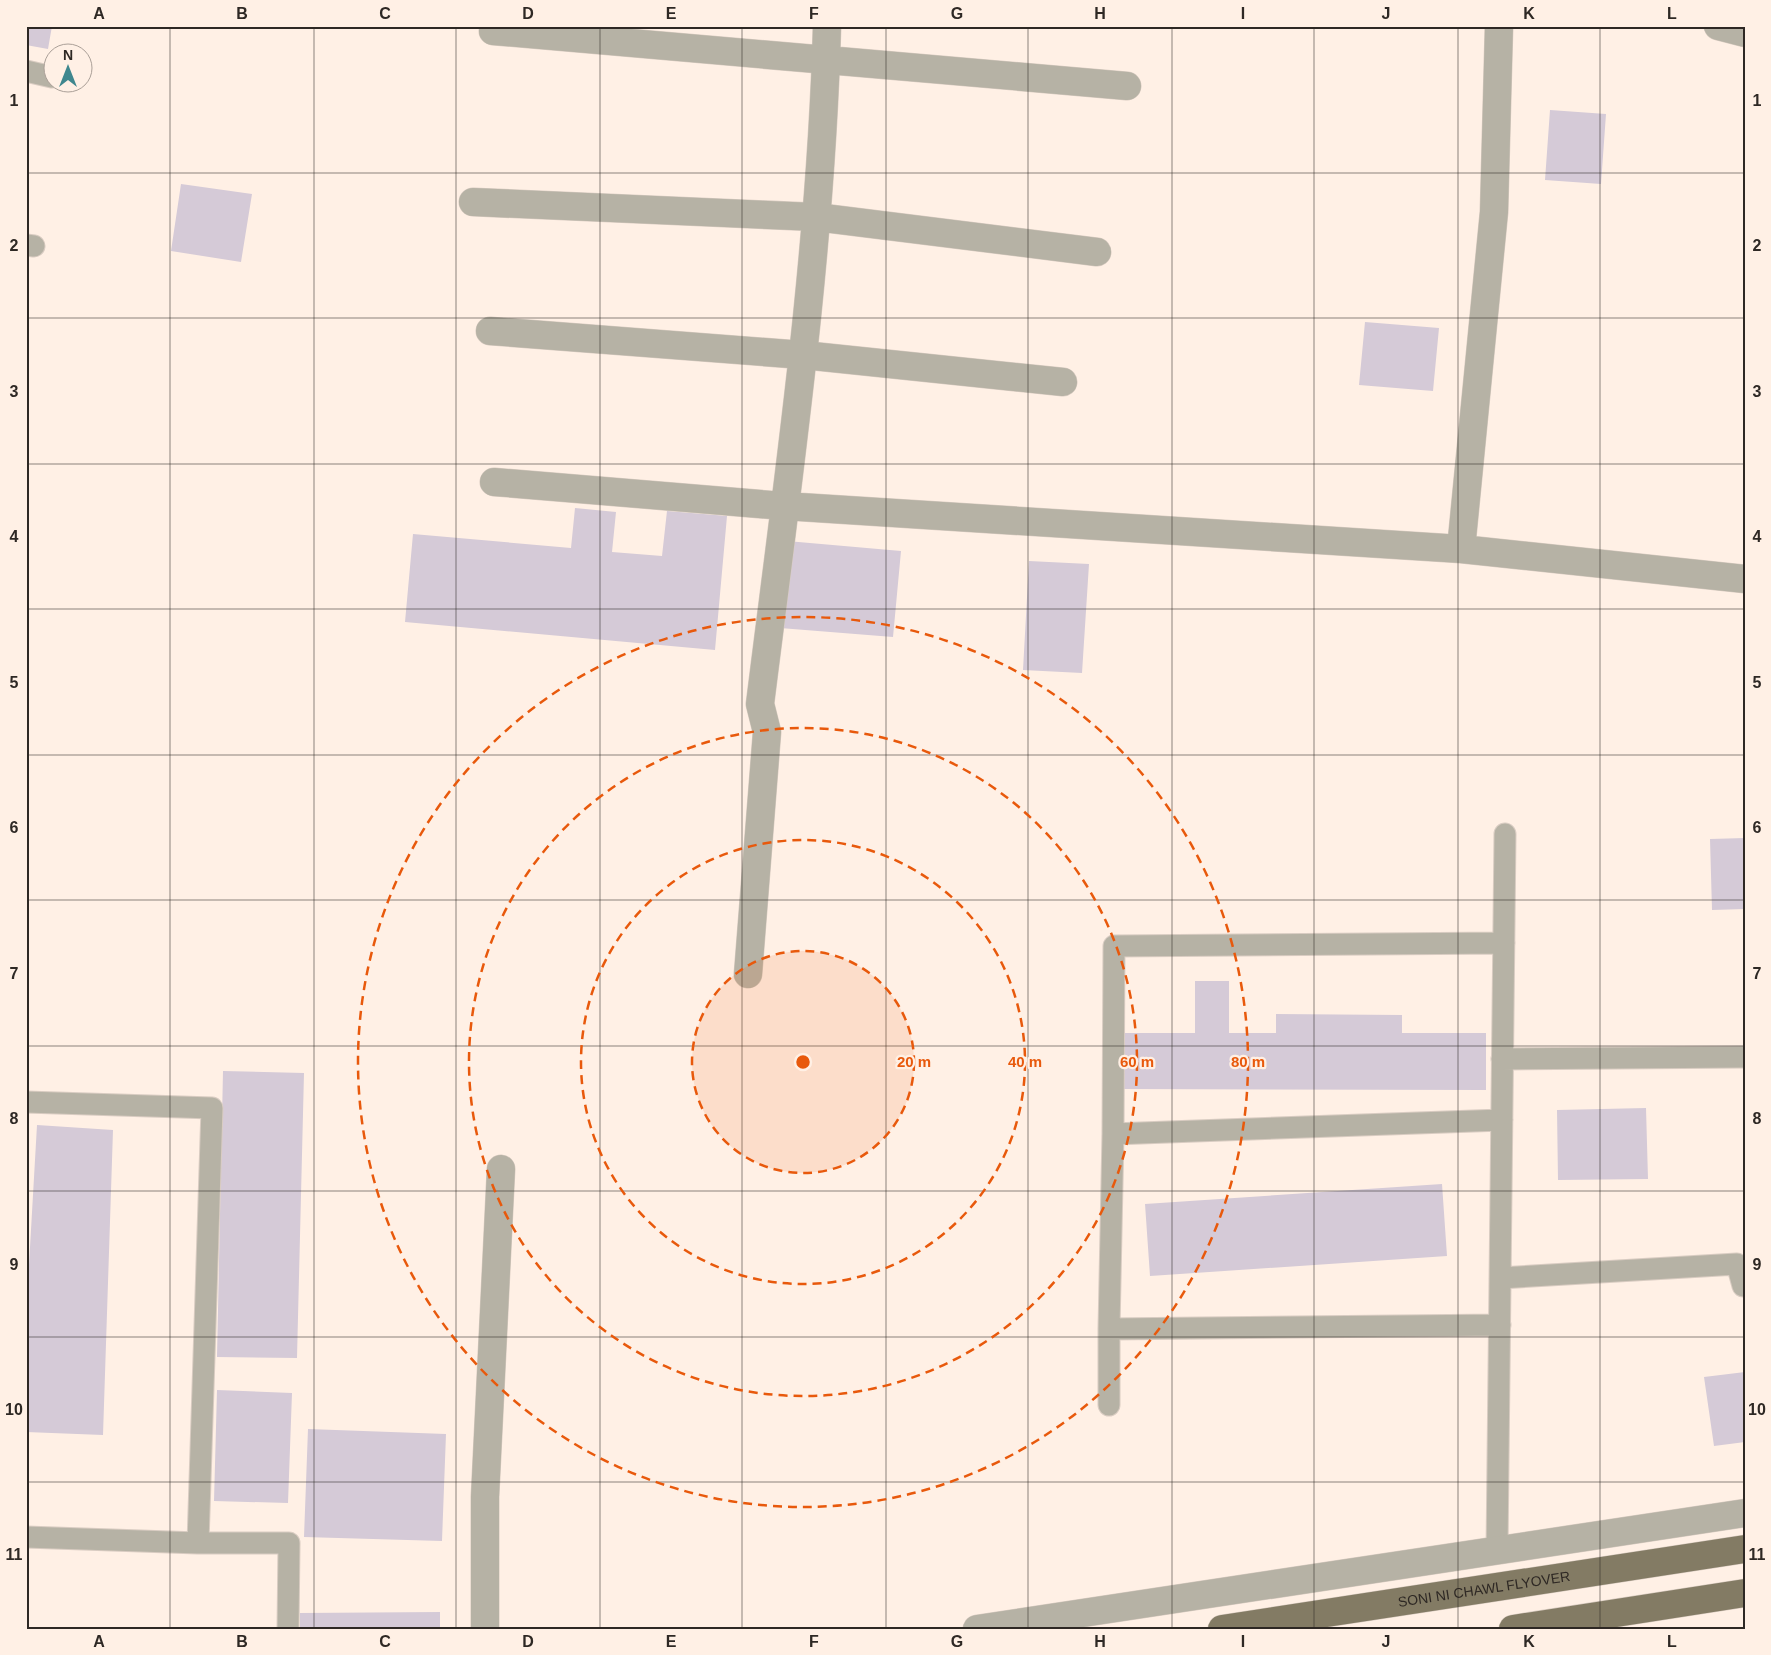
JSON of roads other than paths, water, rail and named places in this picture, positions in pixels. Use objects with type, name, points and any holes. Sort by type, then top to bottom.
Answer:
[{"type":"main road","name":"SONI NI CHAWL FLYOVER","points":[[1222,1629],[1745,1549]]},
{"type":"main road","points":[[1513,1629],[1745,1593]]},
{"type":"street","points":[[748,974],[767,732],[760,704],[803,355],[816,217],[828,26]]},
{"type":"street","points":[[1461,549],[1494,212],[1499,26]]},
{"type":"street","points":[[1718,26],[1745,33]]},
{"type":"street","points":[[492,31],[1127,86]]},
{"type":"street","points":[[473,202],[816,217],[1097,252]]},
{"type":"street","points":[[490,331],[803,355],[1063,382]]},
{"type":"street","points":[[494,482],[784,506],[1461,549],[1745,579]]},
{"type":"street","points":[[485,1629],[485,1497],[500,1169]]},
{"type":"street","points":[[977,1629],[1745,1513]]},
{"type":"lane","points":[[26,71],[42,75]]},
{"type":"lane","points":[[1497,1551],[1505,834]]},
{"type":"lane","points":[[1109,1405],[1114,946],[1504,943]]},
{"type":"lane","points":[[1502,1059],[1745,1057]]},
{"type":"lane","points":[[26,1102],[212,1108],[198,1543]]},
{"type":"lane","points":[[1113,1134],[1502,1120]]},
{"type":"lane","points":[[1500,1278],[1737,1264],[1743,1286],[1745,1286]]},
{"type":"lane","points":[[1109,1330],[1500,1325]]},
{"type":"lane","points":[[26,1537],[198,1543],[289,1543],[288,1629]]}]
